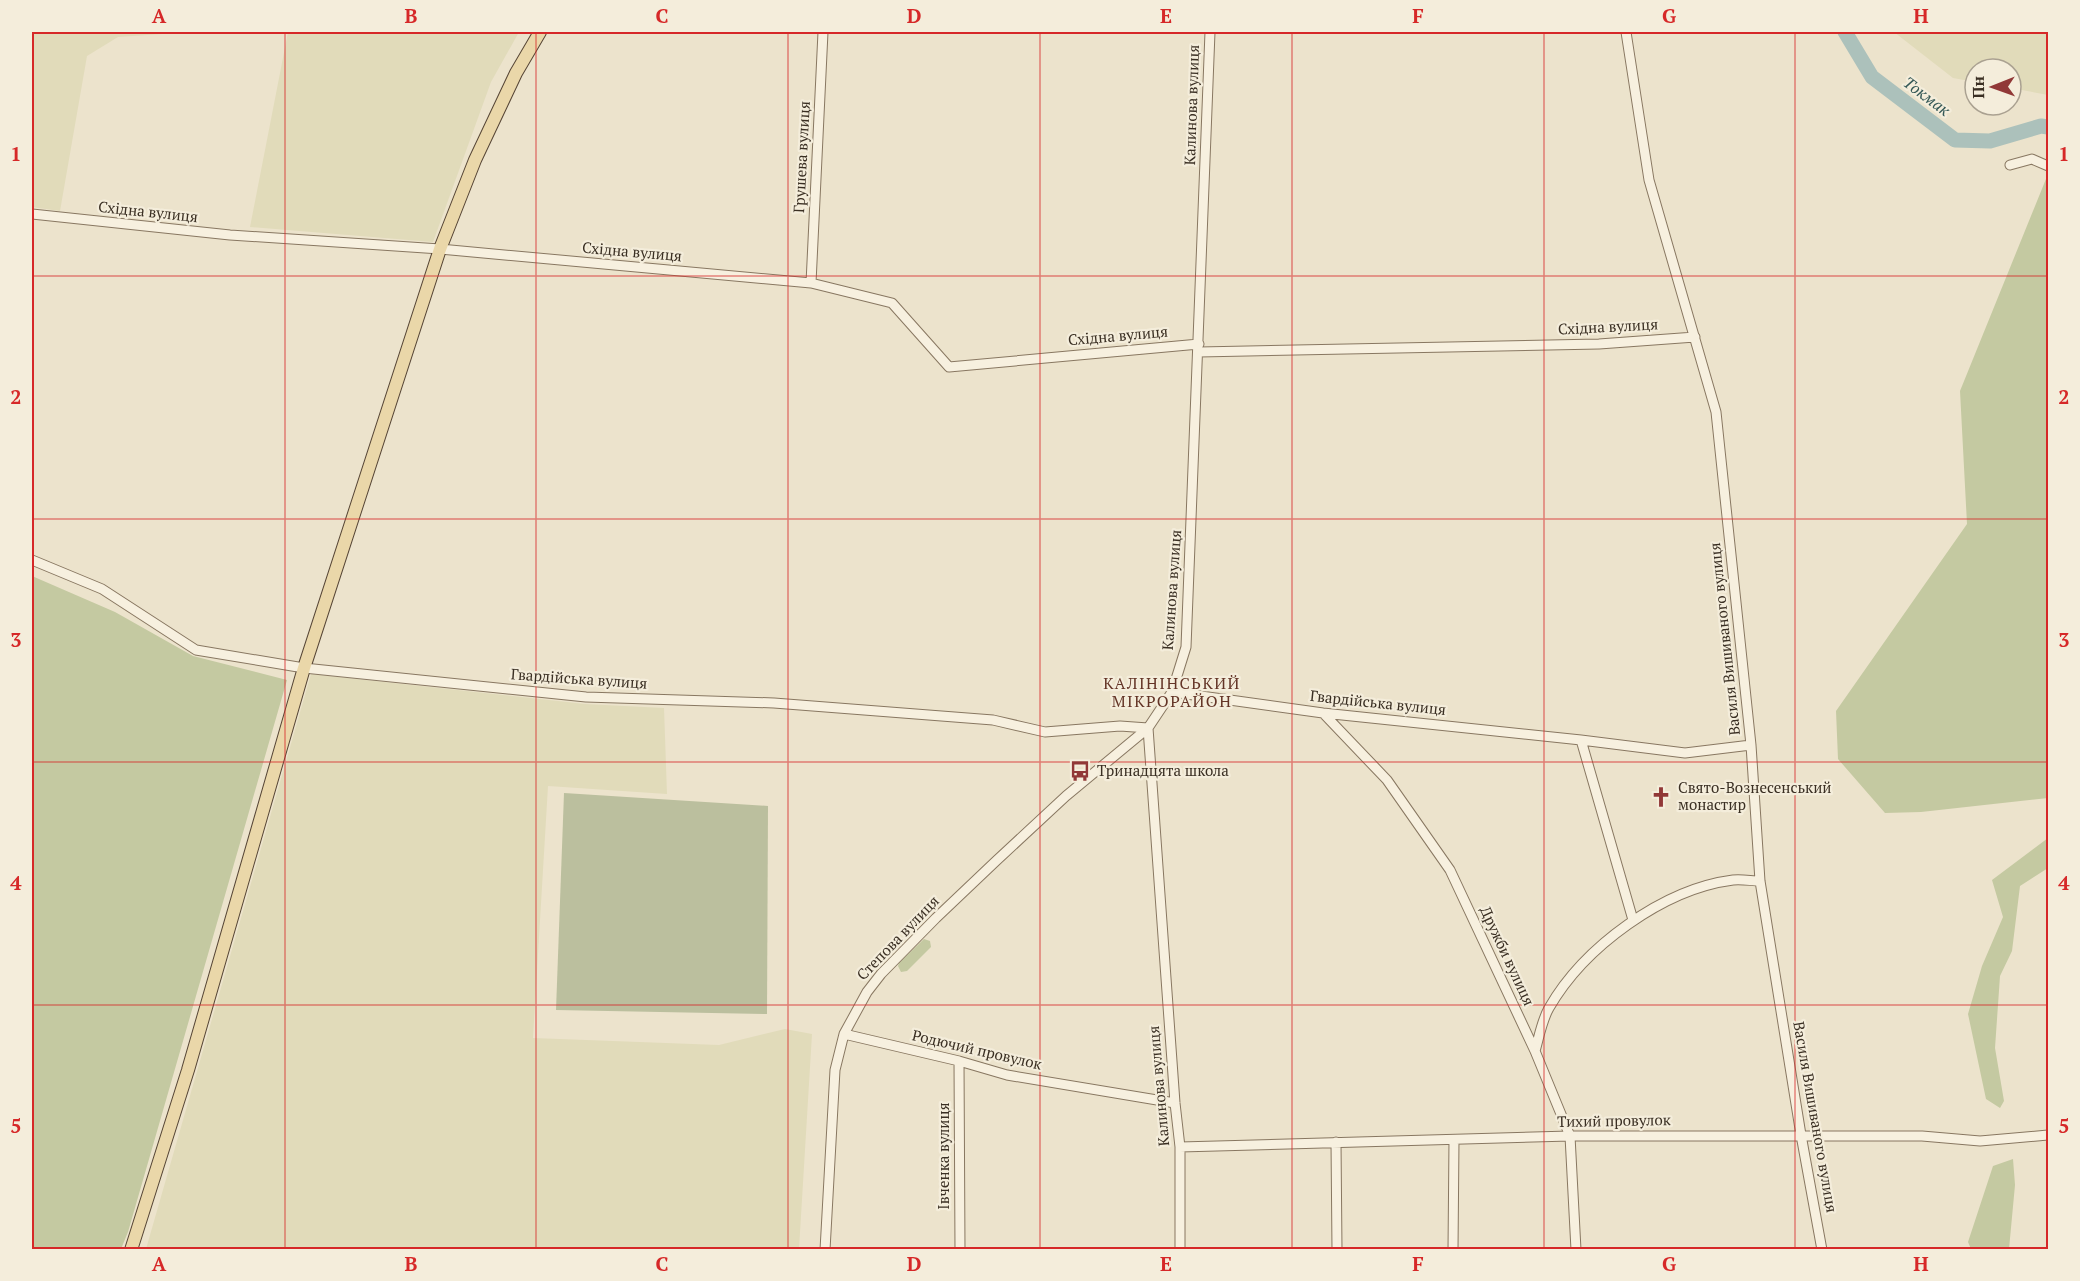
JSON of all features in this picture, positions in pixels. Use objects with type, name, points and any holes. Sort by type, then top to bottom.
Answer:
[{"type":"main road","points":[[131,1250],[188,1070],[304,668],[440,249],[475,160],[516,73],[540,32]]},
{"type":"street","name":"Грушева вулиця","points":[[811,283],[823,32]]},
{"type":"street","name":"Калинова вулиця","points":[[1180,1250],[1180,1147],[1148,728],[1172,692],[1186,647],[1210,32]]},
{"type":"street","name":"Василя Вишиваного вулиця","points":[[1626,32],[1650,180],[1716,412],[1751,745],[1760,881],[1822,1250]]},
{"type":"street","points":[[2010,165],[2032,159],[2049,166]]},
{"type":"street","name":"Східна вулиця","points":[[32,214],[230,235],[440,249],[811,283],[892,303],[949,367],[1199,348],[1599,344],[1695,337]]},
{"type":"street","name":"Гвардійська вулиця","points":[[32,560],[102,589],[195,651],[304,668],[586,697],[774,703],[993,720],[1045,732],[1120,726],[1148,728]]},
{"type":"street","name":"Гвардійська вулиця","points":[[1172,692],[1323,713],[1685,753],[1751,745]]},
{"type":"street","name":"Дружби вулиця","points":[[1323,713],[1387,780],[1450,870],[1534,1051],[1570,1136],[1576,1250]]},
{"type":"street","name":"Степова вулиця","points":[[825,1250],[835,1070],[844,1034],[867,992],[881,974],[928,926],[1066,796],[1148,728]]},
{"type":"street","points":[[1581,740],[1632,920]]},
{"type":"street","points":[[1534,1051],[1548,1010],[1573,972],[1632,920],[1692,891],[1734,880],[1760,881]]},
{"type":"street","name":"Родючий провулок","points":[[844,1034],[1007,1075],[1175,1103]]},
{"type":"street","name":"Івченка вулиця","points":[[959,1062],[960,1250]]},
{"type":"street","name":"Тихий провулок","points":[[1180,1147],[1570,1136],[1922,1136],[1980,1141],[2049,1135]]},
{"type":"street","points":[[1453,1250],[1454,1140]]},
{"type":"street","points":[[1336,1142],[1337,1250]]},
{"type":"shaded area","points":[[32,32],[192,32],[118,37],[87,56],[60,211],[32,207]]},
{"type":"shaded area","points":[[288,32],[519,32],[491,82],[433,242],[250,227]]},
{"type":"shaded area","points":[[1894,32],[2048,32],[2048,95],[2023,90],[2023,57],[1963,57],[1963,80],[1953,78]]},
{"type":"shaded area","points":[[311,674],[585,704],[664,708],[667,794],[548,786],[533,1038],[719,1045],[785,1029],[812,1034],[799,1249],[146,1249]]},
{"type":"green space","points":[[2048,174],[2048,798],[1921,812],[1885,813],[1838,759],[1836,711],[1967,524],[1960,391]]},
{"type":"green space","points":[[32,576],[115,612],[193,656],[287,680],[128,1232],[121,1249],[32,1249]]},
{"type":"green space","points":[[564,793],[768,806],[767,1014],[556,1010]]},
{"type":"green space","points":[[2048,838],[2048,868],[2020,886],[2012,951],[2000,976],[1995,1048],[2004,1101],[2000,1108],[1986,1099],[1968,1014],[1982,966],[2003,917],[1992,880]]},
{"type":"green space","points":[[924,939],[930,941],[931,947],[907,971],[901,972],[899,963]]},
{"type":"green space","points":[[2013,1159],[2015,1185],[2009,1249],[1971,1249],[1968,1242],[1993,1166]]},
{"type":"waterway","name":"Токмак","points":[[1845,32],[1872,77],[1955,140],[1990,141],[2041,126],[2048,127]]},
{"type":"place","name":"Тринадцята школа","points":[[1080,771]]},
{"type":"place","name":"Cвято-Вознесенський монастир","points":[[1661,797]]},
{"type":"district","name":"КАЛІНІНСЬКИЙ МІКРОРАЙОН","points":[[1172,692]]}]
